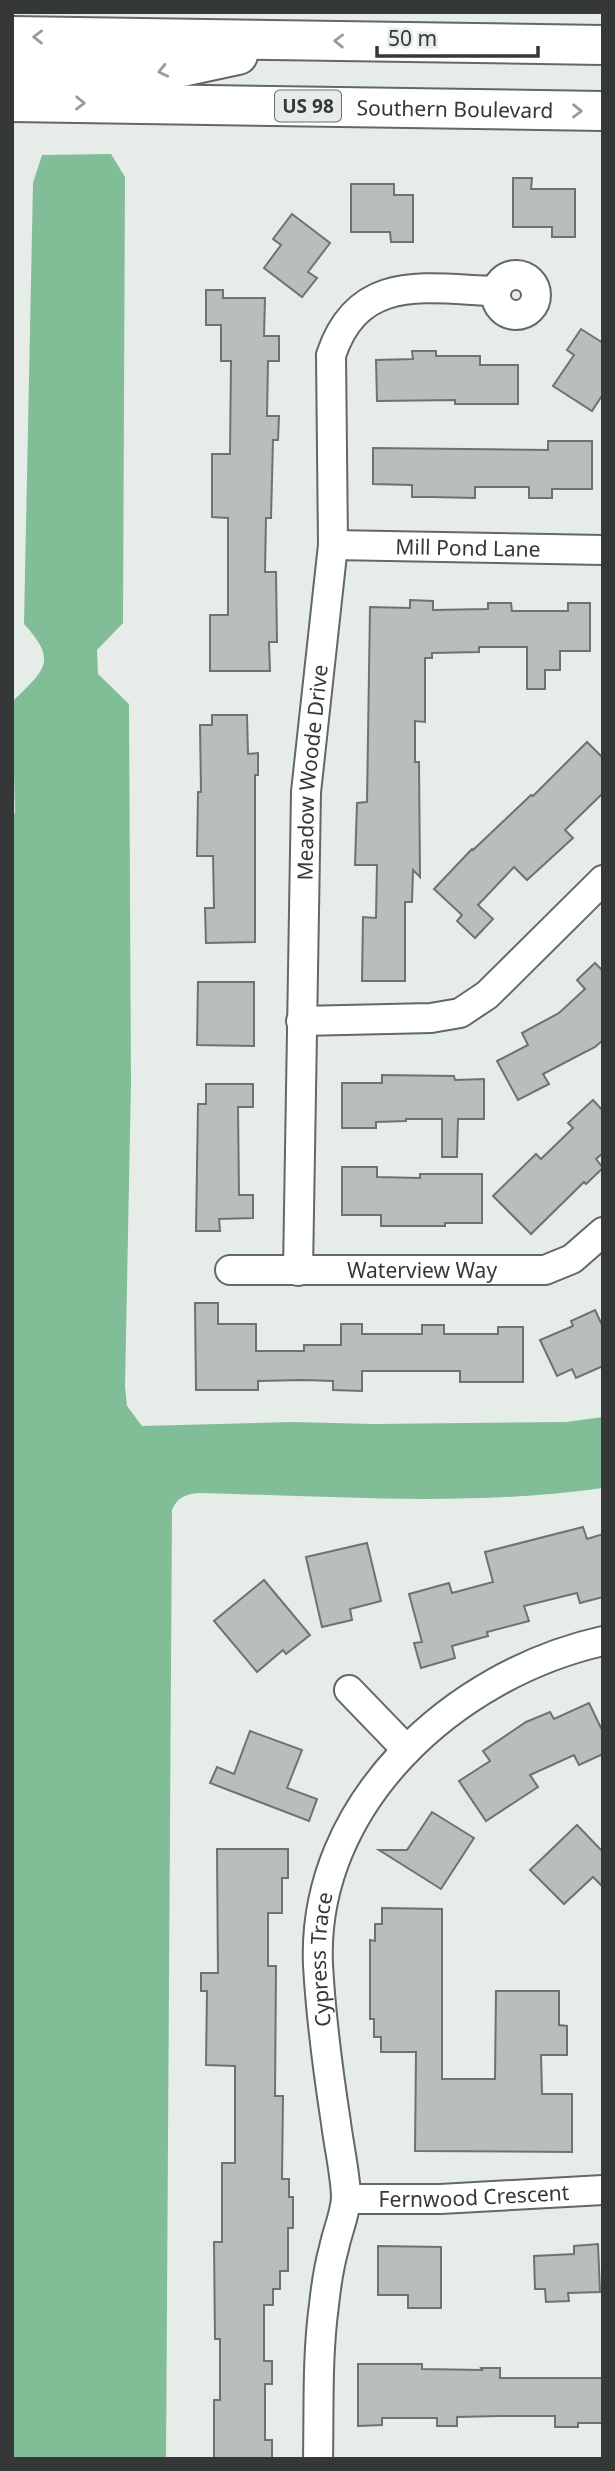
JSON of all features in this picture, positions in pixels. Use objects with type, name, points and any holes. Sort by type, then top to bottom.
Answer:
[{"type":"highway","points":[[12,36],[603,45]]},
{"type":"highway","points":[[12,72],[145,75],[302,41]]},
{"type":"highway","name":"Southern Boulevard","points":[[12,102],[603,111]]},
{"type":"street","name":"Meadow Woode Drive","points":[[298,1271],[306,792],[333,545],[331,355],[348,318],[379,295],[408,289],[496,291]]},
{"type":"street","name":"Mill Pond Lane","points":[[333,545],[603,550]]},
{"type":"street","points":[[301,1021],[431,1018],[460,1013],[487,995],[603,880]]},
{"type":"street","name":"Waterview Way","points":[[230,1270],[545,1270],[572,1259],[603,1231]]},
{"type":"street","name":"Cypress Trace","points":[[318,2459],[319,2361],[323,2306],[332,2252],[346,2199],[318,1963],[320,1925],[327,1888],[339,1852],[355,1817],[375,1785],[406,1749],[452,1711],[512,1674],[554,1656],[603,1641]]},
{"type":"street","points":[[349,1690],[406,1749]]},
{"type":"street","name":"Fernwood Crescent","points":[[346,2199],[454,2199],[603,2190]]},
{"type":"shaded area","points":[[111,154],[125,177],[123,623],[97,650],[98,674],[129,704],[131,1082],[125,1387],[127,1406],[142,1426],[293,1422],[566,1422],[603,1417],[603,1488],[553,1494],[452,1499],[198,1493],[189,1494],[176,1502],[172,1510],[166,2459],[12,2459],[12,816],[15,813],[12,702],[39,673],[44,657],[35,637],[24,624],[33,183],[42,155]]},
{"type":"building","points":[[513,178],[532,178],[531,189],[575,189],[575,237],[552,237],[552,227],[513,227]]},
{"type":"building","points":[[351,184],[394,184],[394,195],[413,195],[413,242],[391,242],[390,232],[351,232]]},
{"type":"building","points":[[292,214],[330,243],[308,272],[317,278],[302,297],[264,268],[281,245],[273,239]]},
{"type":"building","points":[[206,290],[223,290],[223,298],[265,298],[264,336],[279,336],[279,361],[268,361],[267,416],[279,416],[278,440],[273,440],[271,518],[266,518],[265,572],[276,572],[277,642],[269,642],[270,671],[210,671],[210,615],[228,615],[228,518],[212,517],[212,454],[230,454],[231,361],[221,361],[221,325],[206,325]]},
{"type":"building","points":[[581,329],[603,343],[603,394],[592,411],[553,386],[574,355],[567,350]]},
{"type":"building","points":[[412,351],[436,351],[436,356],[480,356],[480,365],[518,365],[518,404],[455,404],[455,400],[377,401],[376,360],[413,359]]},
{"type":"building","points":[[548,441],[592,441],[592,489],[552,489],[552,498],[529,498],[529,487],[475,487],[475,498],[412,497],[412,485],[373,484],[373,448],[548,450]]},
{"type":"building","points":[[410,600],[433,601],[433,610],[488,609],[488,603],[511,603],[512,611],[568,611],[568,603],[590,603],[590,651],[560,651],[560,670],[545,670],[545,689],[527,689],[527,647],[479,647],[479,652],[432,653],[432,658],[425,658],[425,722],[415,721],[415,762],[419,762],[420,877],[413,870],[412,902],[405,902],[405,981],[362,981],[363,917],[376,918],[377,865],[355,865],[357,803],[367,802],[370,607],[410,608]]},
{"type":"building","points":[[212,715],[247,715],[248,754],[258,753],[258,775],[255,775],[255,942],[206,943],[205,908],[214,908],[213,856],[197,856],[198,792],[201,792],[200,725],[212,725]]},
{"type":"building","points":[[587,742],[603,758],[603,793],[565,830],[573,838],[527,880],[514,867],[478,905],[493,919],[475,938],[457,921],[462,915],[434,889],[472,849],[533,796]]},
{"type":"building","points":[[595,963],[603,971],[603,1040],[595,1047],[543,1074],[549,1084],[518,1100],[497,1061],[528,1045],[522,1033],[559,1013],[585,989],[577,980]]},
{"type":"building","points":[[198,982],[254,982],[254,1046],[197,1045]]},
{"type":"building","points":[[382,1075],[454,1076],[455,1080],[484,1079],[484,1119],[458,1119],[457,1157],[442,1157],[442,1119],[406,1119],[376,1122],[376,1128],[342,1128],[342,1083],[382,1083]]},
{"type":"building","points":[[206,1084],[253,1084],[253,1107],[238,1107],[239,1195],[253,1195],[253,1218],[219,1219],[220,1231],[196,1231],[198,1104],[206,1104]]},
{"type":"building","points":[[593,1100],[603,1111],[603,1153],[596,1159],[603,1168],[586,1184],[584,1182],[531,1234],[493,1196],[536,1154],[541,1159],[573,1128],[568,1123]]},
{"type":"building","points":[[342,1167],[377,1167],[377,1177],[420,1178],[420,1174],[482,1174],[482,1223],[381,1226],[381,1215],[342,1215]]},
{"type":"building","points":[[195,1303],[218,1303],[218,1324],[256,1324],[256,1351],[304,1351],[304,1345],[341,1345],[341,1324],[362,1324],[362,1334],[422,1334],[422,1325],[444,1325],[444,1334],[498,1334],[498,1327],[523,1327],[523,1382],[460,1382],[460,1371],[362,1371],[362,1391],[333,1390],[333,1381],[304,1380],[258,1381],[258,1390],[196,1390]]},
{"type":"building","points":[[595,1310],[603,1327],[603,1366],[576,1378],[572,1369],[557,1376],[540,1340],[573,1326],[571,1321]]},
{"type":"building","points":[[583,1527],[587,1539],[603,1534],[603,1597],[580,1603],[577,1593],[524,1606],[529,1621],[487,1632],[488,1636],[452,1646],[455,1658],[421,1668],[414,1643],[422,1642],[409,1594],[449,1583],[452,1593],[493,1582],[485,1552]]},
{"type":"building","points":[[367,1543],[381,1601],[350,1609],[352,1620],[322,1627],[306,1557]]},
{"type":"building","points":[[264,1580],[310,1635],[286,1654],[283,1650],[257,1672],[214,1621]]},
{"type":"building","points":[[589,1703],[603,1732],[603,1754],[579,1765],[574,1755],[530,1775],[538,1787],[486,1821],[459,1781],[490,1761],[483,1751],[526,1722],[550,1712],[554,1719]]},
{"type":"building","points":[[250,1731],[302,1750],[287,1788],[317,1799],[309,1821],[210,1783],[217,1767],[234,1774]]},
{"type":"building","points":[[432,1812],[474,1838],[441,1889],[379,1850],[407,1850]]},
{"type":"building","points":[[577,1825],[603,1852],[603,1887],[593,1877],[564,1904],[530,1870]]},
{"type":"building","points":[[217,1849],[288,1849],[288,1878],[282,1878],[282,1913],[268,1913],[268,1966],[276,1966],[275,2096],[283,2096],[282,2179],[289,2179],[289,2197],[293,2197],[293,2228],[288,2228],[288,2271],[280,2271],[280,2289],[273,2289],[273,2305],[264,2305],[264,2361],[272,2361],[272,2384],[265,2384],[265,2440],[272,2440],[272,2459],[214,2459],[214,2400],[220,2400],[220,2339],[215,2339],[214,2242],[222,2242],[222,2163],[235,2163],[235,2066],[206,2065],[207,1991],[201,1991],[201,1973],[218,1973]]},
{"type":"building","points":[[382,1908],[442,1909],[442,2079],[495,2079],[496,1991],[559,1991],[559,2025],[567,2026],[567,2055],[541,2055],[542,2094],[572,2094],[572,2152],[415,2151],[416,2052],[381,2052],[381,2037],[374,2037],[374,2019],[370,2019],[370,1940],[375,1941],[375,1924],[382,1924]]},
{"type":"building","points":[[598,2244],[600,2292],[568,2293],[569,2301],[546,2302],[545,2289],[535,2289],[534,2256],[574,2254],[574,2246]]},
{"type":"building","points":[[378,2246],[441,2247],[441,2308],[408,2308],[408,2295],[378,2295]]},
{"type":"building","points":[[358,2364],[422,2364],[422,2369],[500,2368],[500,2378],[603,2378],[603,2423],[555,2427],[555,2416],[500,2416],[457,2417],[457,2426],[437,2426],[437,2418],[382,2418],[382,2425],[358,2426]]}]
